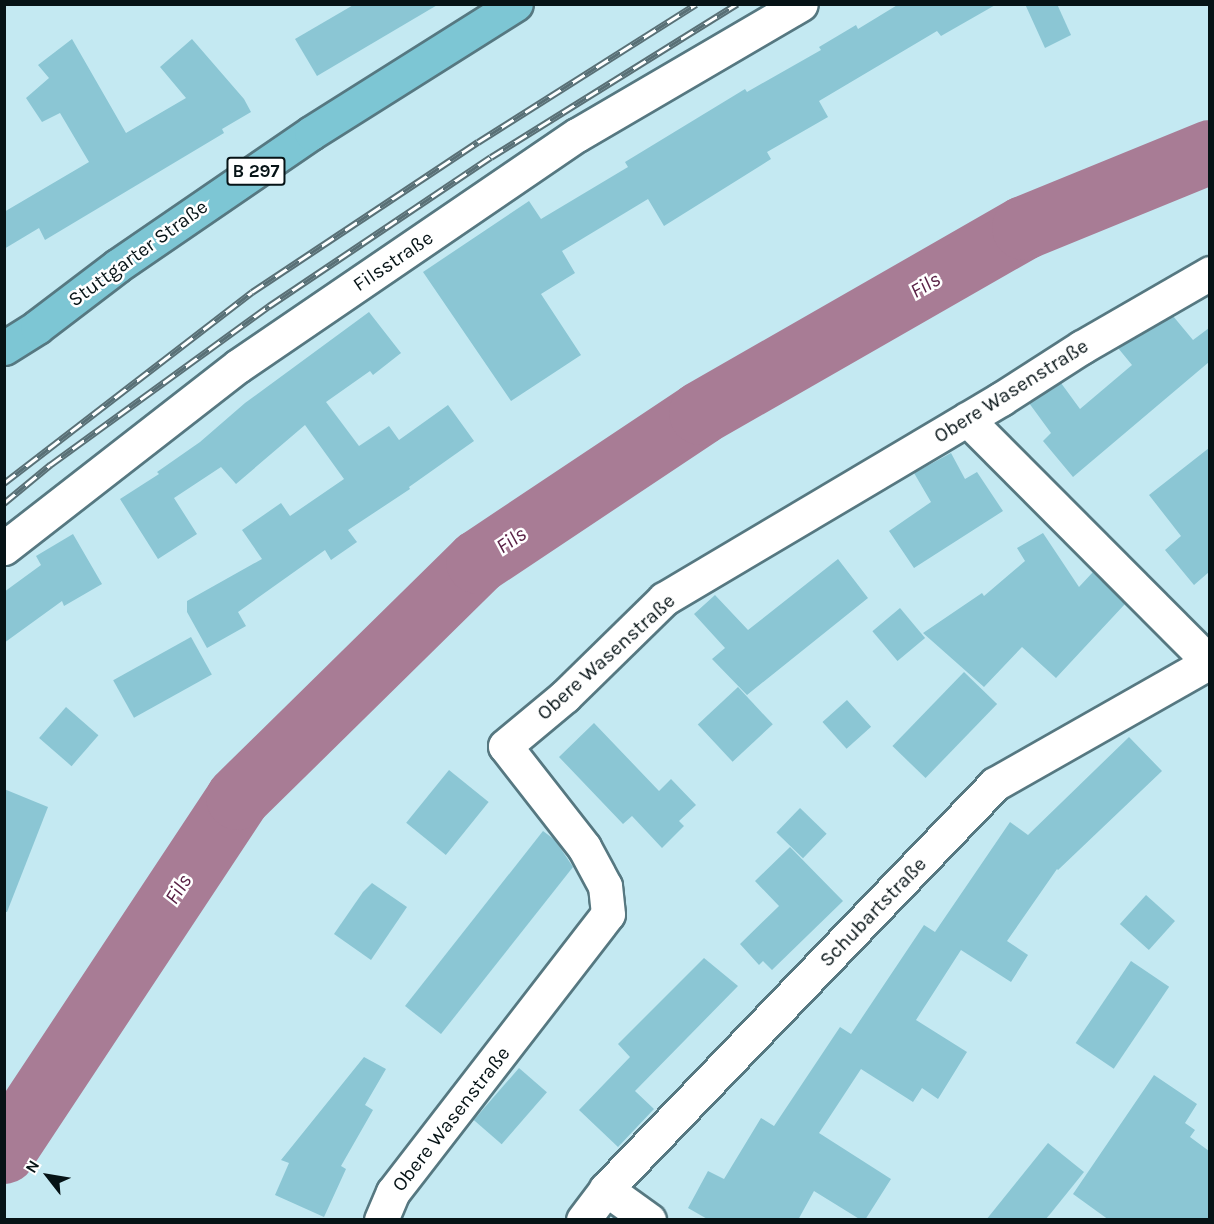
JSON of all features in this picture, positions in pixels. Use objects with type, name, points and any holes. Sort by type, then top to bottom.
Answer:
[{"type":"main road","name":"Stuttgarter Straße","points":[[4,348],[37,327],[117,266],[311,133],[516,4]]},
{"type":"street","name":"Filsstraße","points":[[4,548],[237,366],[577,135],[801,4]]},
{"type":"street","name":"Obere Wasenstraße","points":[[381,1220],[393,1192],[608,914],[605,886],[584,847],[506,746],[565,696],[664,600],[967,419],[1082,346],[1209,273]]},
{"type":"street","name":"Schubartstraße","points":[[583,1220],[606,1189],[995,784],[1209,662],[967,419]]},
{"type":"street","points":[[606,1189],[649,1220]]},
{"type":"building","points":[[355,4],[439,4],[317,76],[295,39]]},
{"type":"building","points":[[899,4],[997,4],[941,36],[937,31],[819,101],[828,117],[767,152],[771,159],[664,226],[648,199],[562,251],[575,273],[541,294],[581,355],[511,401],[423,272],[529,201],[541,219],[628,167],[625,162],[745,89],[747,92],[821,50],[819,47],[856,25],[858,29]]},
{"type":"building","points":[[1025,4],[1057,4],[1071,35],[1045,48]]},
{"type":"building","points":[[72,39],[126,133],[186,98],[160,67],[192,39],[244,99],[251,112],[222,129],[224,133],[45,240],[39,228],[4,249],[4,212],[89,162],[60,113],[42,122],[26,98],[49,78],[38,65]]},
{"type":"building","points":[[369,312],[401,353],[373,375],[370,371],[326,402],[359,446],[389,426],[399,440],[448,405],[474,441],[409,487],[410,489],[348,530],[357,542],[331,560],[325,550],[238,612],[246,626],[207,648],[187,612],[187,601],[262,559],[242,530],[281,503],[290,516],[344,479],[305,425],[236,484],[221,467],[174,498],[197,534],[158,559],[120,499],[159,474],[157,472],[200,442],[245,403]]},
{"type":"building","points":[[1173,316],[1193,340],[1209,328],[1209,362],[1073,477],[1043,441],[1051,433],[1029,403],[1061,383],[1080,409],[1132,365],[1118,348]]},
{"type":"building","points":[[1209,448],[1209,572],[1194,585],[1165,550],[1181,536],[1149,495]]},
{"type":"building","points":[[951,453],[965,479],[977,472],[1003,511],[914,568],[889,531],[931,502],[914,473]]},
{"type":"building","points":[[1043,533],[1079,587],[1093,572],[1125,604],[1056,678],[1022,647],[984,687],[923,633],[982,593],[984,596],[1025,561],[1017,548]]},
{"type":"building","points":[[73,534],[102,584],[64,606],[62,601],[4,643],[4,592],[41,565],[36,556]]},
{"type":"building","points":[[838,559],[868,598],[747,695],[712,659],[725,648],[694,614],[715,595],[748,630]]},
{"type":"building","points":[[900,608],[925,638],[897,661],[872,631]]},
{"type":"building","points":[[191,637],[212,675],[134,718],[113,680]]},
{"type":"building","points":[[964,672],[997,704],[926,778],[892,746]]},
{"type":"building","points":[[738,687],[773,724],[733,762],[698,725]]},
{"type":"building","points":[[847,700],[871,727],[847,749],[822,722]]},
{"type":"building","points":[[66,707],[98,735],[72,766],[39,738]]},
{"type":"building","points":[[594,723],[659,791],[671,779],[696,805],[679,821],[684,826],[662,848],[632,816],[623,824],[559,757]]},
{"type":"building","points":[[1129,737],[1162,771],[1057,869],[1007,941],[1028,955],[1011,982],[961,950],[916,1020],[967,1052],[938,1099],[922,1088],[913,1102],[861,1069],[819,1133],[891,1179],[865,1220],[861,1220],[814,1191],[798,1220],[709,1220],[688,1208],[708,1171],[724,1179],[761,1118],[774,1126],[840,1027],[851,1034],[924,925],[935,932],[1010,822],[1028,835]]},
{"type":"building","points":[[449,770],[489,802],[446,855],[406,823]]},
{"type":"building","points":[[4,789],[48,807],[7,912],[4,912]]},
{"type":"building","points":[[800,808],[827,834],[803,858],[776,832]]},
{"type":"building","points":[[543,831],[555,840],[573,867],[441,1034],[405,1006]]},
{"type":"building","points":[[790,847],[843,901],[772,970],[763,961],[759,965],[740,944],[779,906],[755,881]]},
{"type":"building","points":[[372,883],[407,907],[371,960],[334,934],[363,892]]},
{"type":"building","points":[[1146,895],[1175,921],[1149,950],[1120,924]]},
{"type":"building","points":[[704,958],[738,986],[635,1091],[654,1109],[618,1147],[579,1110],[630,1057],[618,1044]]},
{"type":"building","points":[[1131,961],[1169,987],[1114,1069],[1076,1043]]},
{"type":"building","points":[[364,1057],[386,1069],[365,1105],[373,1110],[341,1166],[346,1169],[324,1217],[275,1195],[289,1163],[281,1160]]},
{"type":"building","points":[[519,1068],[547,1092],[502,1144],[474,1120]]},
{"type":"building","points":[[1154,1075],[1197,1104],[1185,1123],[1195,1130],[1190,1137],[1209,1151],[1209,1220],[1109,1220],[1073,1194]]},
{"type":"building","points":[[1048,1143],[1084,1172],[1051,1213],[1045,1220],[986,1220]]},
{"type":"waterway","name":"Fils","points":[[4,1152],[238,798],[478,562],[701,413],[1024,228],[1210,152]]},
{"type":"railway","points":[[4,483],[252,292],[478,142],[696,4]]},
{"type":"railway","points":[[4,503],[50,465],[269,306],[491,157],[737,4]]}]
